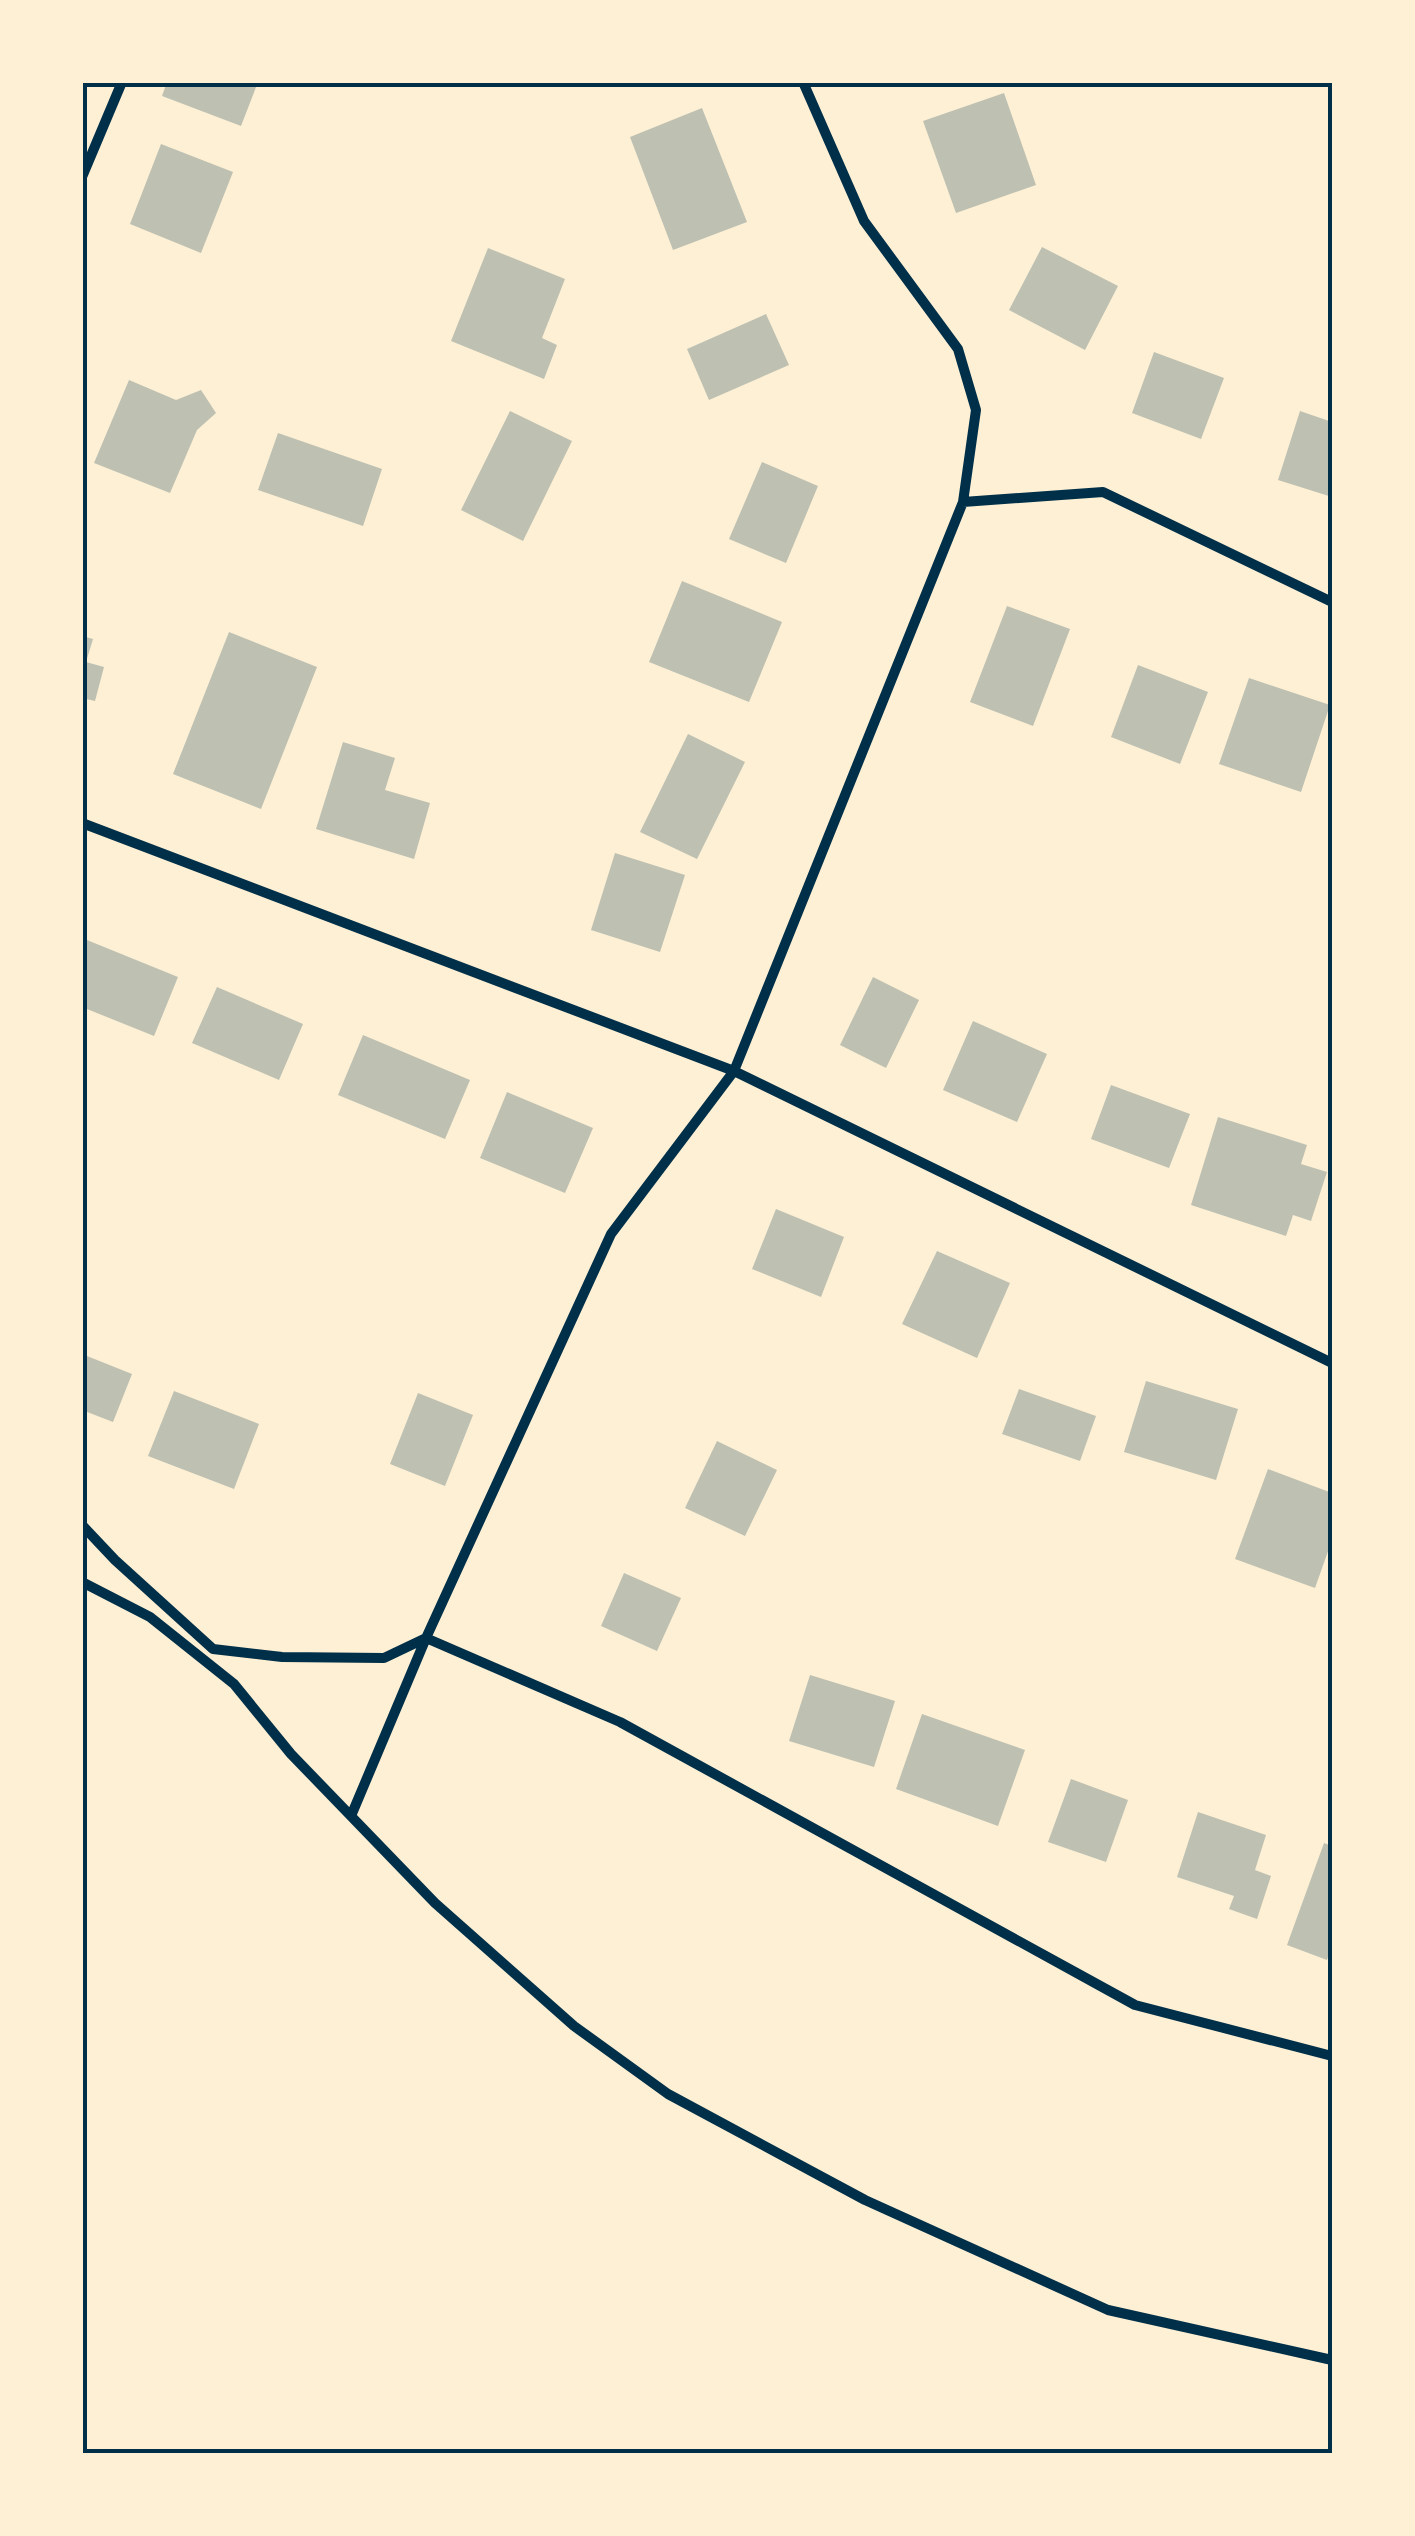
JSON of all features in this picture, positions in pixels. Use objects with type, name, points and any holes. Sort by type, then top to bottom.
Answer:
[{"type":"street","points":[[82,177],[122,82]]},
{"type":"street","points":[[350,1816],[426,1638],[611,1234],[734,1071],[963,502],[976,410],[958,349],[864,220],[803,82]]},
{"type":"street","points":[[963,502],[1104,492],[1332,602]]},
{"type":"street","points":[[82,822],[734,1071],[1332,1362]]},
{"type":"street","points":[[82,1525],[213,1650],[282,1658],[384,1658],[426,1638],[620,1722],[1135,2004],[1332,2056]]},
{"type":"street","points":[[82,1582],[150,1616],[234,1684],[291,1754],[435,1904],[574,2026],[668,2094],[865,2200],[1108,2310],[1332,2360]]},
{"type":"building","points":[[167,82],[258,82],[241,126],[162,96]]},
{"type":"building","points":[[1004,93],[1036,185],[956,213],[923,121]]},
{"type":"building","points":[[702,108],[747,222],[673,250],[630,137]]},
{"type":"building","points":[[161,144],[233,172],[201,253],[130,224]]},
{"type":"building","points":[[1042,247],[1118,286],[1085,350],[1009,310]]},
{"type":"building","points":[[488,248],[565,279],[542,338],[557,345],[544,379],[451,341]]},
{"type":"building","points":[[766,314],[789,365],[709,400],[687,349]]},
{"type":"building","points":[[1154,352],[1224,378],[1201,439],[1132,413]]},
{"type":"building","points":[[129,380],[176,400],[201,390],[216,413],[197,430],[170,493],[94,463]]},
{"type":"building","points":[[510,411],[572,441],[523,541],[461,510]]},
{"type":"building","points":[[1300,411],[1332,422],[1332,497],[1278,480]]},
{"type":"building","points":[[278,433],[382,469],[363,526],[258,490]]},
{"type":"building","points":[[762,462],[818,486],[786,563],[729,539]]},
{"type":"building","points":[[682,581],[782,622],[749,702],[649,662]]},
{"type":"building","points":[[1007,606],[1070,629],[1033,726],[970,702]]},
{"type":"building","points":[[229,632],[317,667],[261,809],[173,774]]},
{"type":"building","points":[[82,636],[93,639],[86,662],[104,667],[95,701],[82,698]]},
{"type":"building","points":[[1138,665],[1208,692],[1180,764],[1111,737]]},
{"type":"building","points":[[1249,678],[1330,705],[1301,792],[1219,764]]},
{"type":"building","points":[[688,734],[745,762],[697,859],[640,832]]},
{"type":"building","points":[[343,742],[395,758],[385,790],[430,803],[414,859],[316,829]]},
{"type":"building","points":[[615,853],[685,875],[660,952],[591,930]]},
{"type":"building","points":[[82,938],[178,977],[154,1036],[82,1007]]},
{"type":"building","points":[[873,977],[919,1000],[886,1068],[840,1045]]},
{"type":"building","points":[[217,987],[303,1024],[279,1080],[192,1043]]},
{"type":"building","points":[[973,1021],[1047,1054],[1017,1122],[943,1090]]},
{"type":"building","points":[[363,1035],[470,1080],[445,1139],[338,1095]]},
{"type":"building","points":[[1111,1085],[1190,1114],[1169,1168],[1091,1139]]},
{"type":"building","points":[[507,1092],[593,1128],[565,1193],[480,1158]]},
{"type":"building","points":[[1218,1117],[1307,1145],[1301,1164],[1327,1172],[1311,1221],[1293,1215],[1286,1236],[1191,1205]]},
{"type":"building","points":[[776,1209],[844,1237],[821,1297],[752,1269]]},
{"type":"building","points":[[937,1251],[1010,1283],[977,1358],[902,1324]]},
{"type":"building","points":[[82,1354],[132,1374],[113,1422],[82,1410]]},
{"type":"building","points":[[1146,1381],[1238,1409],[1216,1480],[1124,1452]]},
{"type":"building","points":[[1019,1389],[1096,1416],[1080,1461],[1002,1434]]},
{"type":"building","points":[[174,1391],[259,1424],[234,1489],[148,1456]]},
{"type":"building","points":[[418,1393],[473,1415],[445,1486],[390,1464]]},
{"type":"building","points":[[717,1441],[777,1470],[745,1536],[685,1508]]},
{"type":"building","points":[[1268,1469],[1332,1493],[1332,1540],[1315,1588],[1235,1559]]},
{"type":"building","points":[[624,1573],[681,1598],[657,1651],[601,1626]]},
{"type":"building","points":[[810,1675],[895,1701],[874,1767],[789,1741]]},
{"type":"building","points":[[922,1714],[1025,1750],[998,1826],[896,1789]]},
{"type":"building","points":[[1071,1779],[1128,1800],[1106,1862],[1048,1842]]},
{"type":"building","points":[[1198,1812],[1266,1835],[1255,1870],[1271,1876],[1257,1919],[1229,1909],[1234,1896],[1177,1877]]},
{"type":"building","points":[[1324,1843],[1332,1846],[1332,1945],[1327,1960],[1287,1945]]}]
